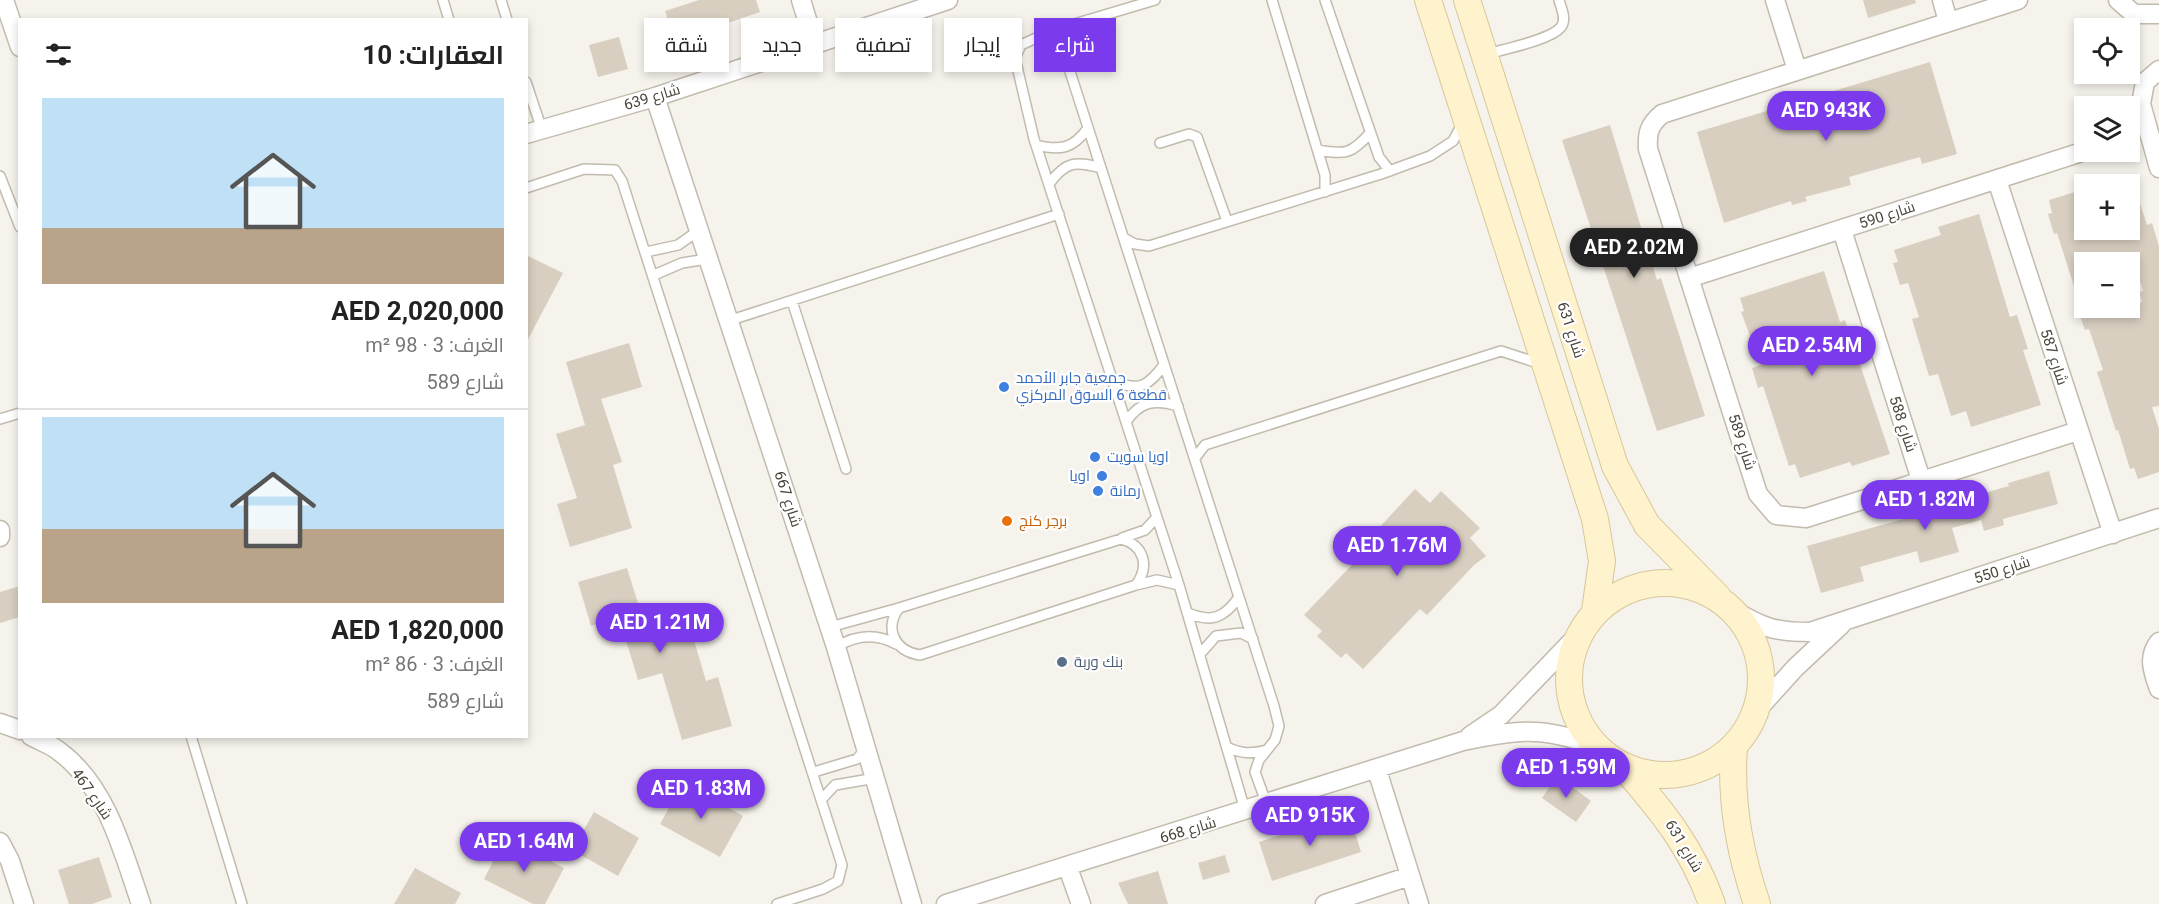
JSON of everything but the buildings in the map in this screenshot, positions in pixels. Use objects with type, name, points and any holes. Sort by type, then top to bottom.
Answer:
[{"type":"main road","points":[[1428,0],[1601,544],[1601,583],[1595,611]]},
{"type":"main road","name":"شارع 631","points":[[1467,0],[1615,466],[1647,525],[1726,604]]},
{"type":"main road","points":[[1653,583],[1686,584],[1726,604],[1754,639],[1762,673],[1758,709],[1749,729],[1734,747],[1710,765],[1681,774],[1651,775],[1623,766],[1593,745],[1573,711],[1568,673],[1578,635],[1595,611],[1622,592],[1653,583]]},
{"type":"main road","points":[[1734,747],[1731,781],[1734,803],[1757,904]]},
{"type":"main road","name":"شارع 631","points":[[1623,766],[1683,840],[1700,870],[1712,904]]},
{"type":"street","points":[[4,0],[18,41]]},
{"type":"street","points":[[801,0],[807,18]]},
{"type":"street","name":"شارع 639","points":[[823,39],[948,0]]},
{"type":"street","points":[[1775,0],[1797,70]]},
{"type":"street","points":[[1942,0],[1948,21]]},
{"type":"street","name":"شارع 589","points":[[2018,0],[1662,114],[1651,123],[1647,136],[1648,149],[1758,494],[1766,507],[1776,515],[1806,518],[2078,431]]},
{"type":"street","points":[[2118,0],[2134,14],[2159,14]]},
{"type":"street","name":"شارع 639","points":[[534,132],[655,97],[741,67]]},
{"type":"street","points":[[2140,114],[2142,90],[2150,75],[2159,70]]},
{"type":"street","name":"شارع 667","points":[[655,97],[830,627],[912,904]]},
{"type":"street","points":[[2140,137],[2159,168]]},
{"type":"street","name":"شارع 590","points":[[1689,278],[2074,155]]},
{"type":"street","name":"شارع 587","points":[[1997,180],[2113,534]]},
{"type":"street","name":"شارع 588","points":[[1842,230],[1921,480]]},
{"type":"street","name":"شارع 550","points":[[1726,604],[1763,628],[1783,632],[1810,632],[2159,518]]},
{"type":"street","points":[[0,530],[0,537]]},
{"type":"street","name":"شارع 550","points":[[1758,709],[1795,668],[1845,622]]},
{"type":"street","name":"شارع 668","points":[[1463,741],[1502,715],[1578,635]]},
{"type":"street","points":[[2159,642],[2151,656],[2152,669],[2159,689]]},
{"type":"street","points":[[0,723],[18,729]]},
{"type":"street","name":"شارع 668","points":[[946,904],[1246,812],[1463,741],[1512,730],[1544,731],[1568,735],[1593,745]]},
{"type":"street","name":"شارع 467","points":[[35,738],[60,752],[104,805],[117,831],[141,904]]},
{"type":"street","points":[[1377,770],[1419,904]]},
{"type":"street","points":[[0,842],[10,861],[24,904]]},
{"type":"street","points":[[1068,867],[1081,904]]},
{"type":"street","points":[[1324,904],[1410,876]]},
{"type":"lane","points":[[443,0],[448,18]]},
{"type":"lane","points":[[501,0],[506,18]]},
{"type":"lane","points":[[1094,18],[1155,0]]},
{"type":"lane","points":[[1272,0],[1325,175],[1325,192]]},
{"type":"lane","points":[[1325,0],[1379,157],[1390,171]]},
{"type":"lane","points":[[1485,55],[1552,34],[1562,26],[1564,18],[1559,0]]},
{"type":"lane","points":[[1034,39],[1021,45],[1015,58],[1036,145],[1188,613],[1246,812]]},
{"type":"lane","points":[[1070,72],[1279,726],[1275,740],[1259,760],[1255,772],[1267,805]]},
{"type":"lane","points":[[528,94],[534,132]]},
{"type":"lane","points":[[1124,238],[1135,244],[1149,246],[1390,171],[1430,156],[1453,141],[1465,118]]},
{"type":"lane","points":[[1036,145],[1056,150],[1071,146],[1088,128]]},
{"type":"lane","points":[[1318,150],[1340,154],[1357,148],[1370,133]]},
{"type":"lane","points":[[1160,142],[1189,134],[1197,137],[1227,222]]},
{"type":"lane","points":[[1049,184],[1059,170],[1069,164],[1083,163],[1101,168]]},
{"type":"lane","points":[[528,187],[584,169],[615,170],[622,181],[814,772],[842,865],[838,881],[823,889],[777,904]]},
{"type":"lane","points":[[0,176],[18,222]]},
{"type":"lane","points":[[728,321],[1059,214]]},
{"type":"lane","points":[[646,252],[678,245],[698,231]]},
{"type":"lane","points":[[654,275],[681,263],[708,259]]},
{"type":"lane","points":[[792,301],[846,468]]},
{"type":"lane","points":[[1195,458],[1205,445],[1501,351],[1545,366]]},
{"type":"lane","points":[[1113,381],[1128,387],[1143,386],[1152,381],[1164,365]]},
{"type":"lane","points":[[1126,422],[1134,411],[1150,402],[1178,406]]},
{"type":"lane","points":[[0,419],[18,414]]},
{"type":"lane","points":[[830,627],[900,608],[1121,539],[1145,530],[1157,517]]},
{"type":"lane","points":[[1121,539],[1135,544],[1143,557],[1143,572],[1136,585]]},
{"type":"lane","points":[[836,647],[851,639],[868,636],[886,638],[911,654],[920,655],[1136,585],[1156,580],[1179,585]]},
{"type":"lane","points":[[1188,613],[1202,619],[1217,617],[1230,609],[1239,597]]},
{"type":"lane","points":[[897,645],[893,638],[892,622],[900,608]]},
{"type":"lane","points":[[1200,654],[1216,636],[1241,633],[1253,639]]},
{"type":"lane","points":[[192,738],[242,904]]},
{"type":"lane","points":[[814,772],[857,759],[867,747]]},
{"type":"lane","points":[[1227,747],[1239,752],[1254,754],[1267,750]]},
{"type":"lane","points":[[822,799],[835,785],[876,778]]},
{"type":"place","name":"جمعية جابر الأحمد قطعة 6 السوق المركزي","points":[[1004,387]]},
{"type":"place","name":"اويا سويت","points":[[1095,457]]},
{"type":"place","name":"اويا","points":[[1102,476]]},
{"type":"place","name":"رمانة","points":[[1098,491]]},
{"type":"place","name":"برجر كنج","points":[[1007,521]]},
{"type":"place","name":"بنك وربة","points":[[1062,662]]}]
